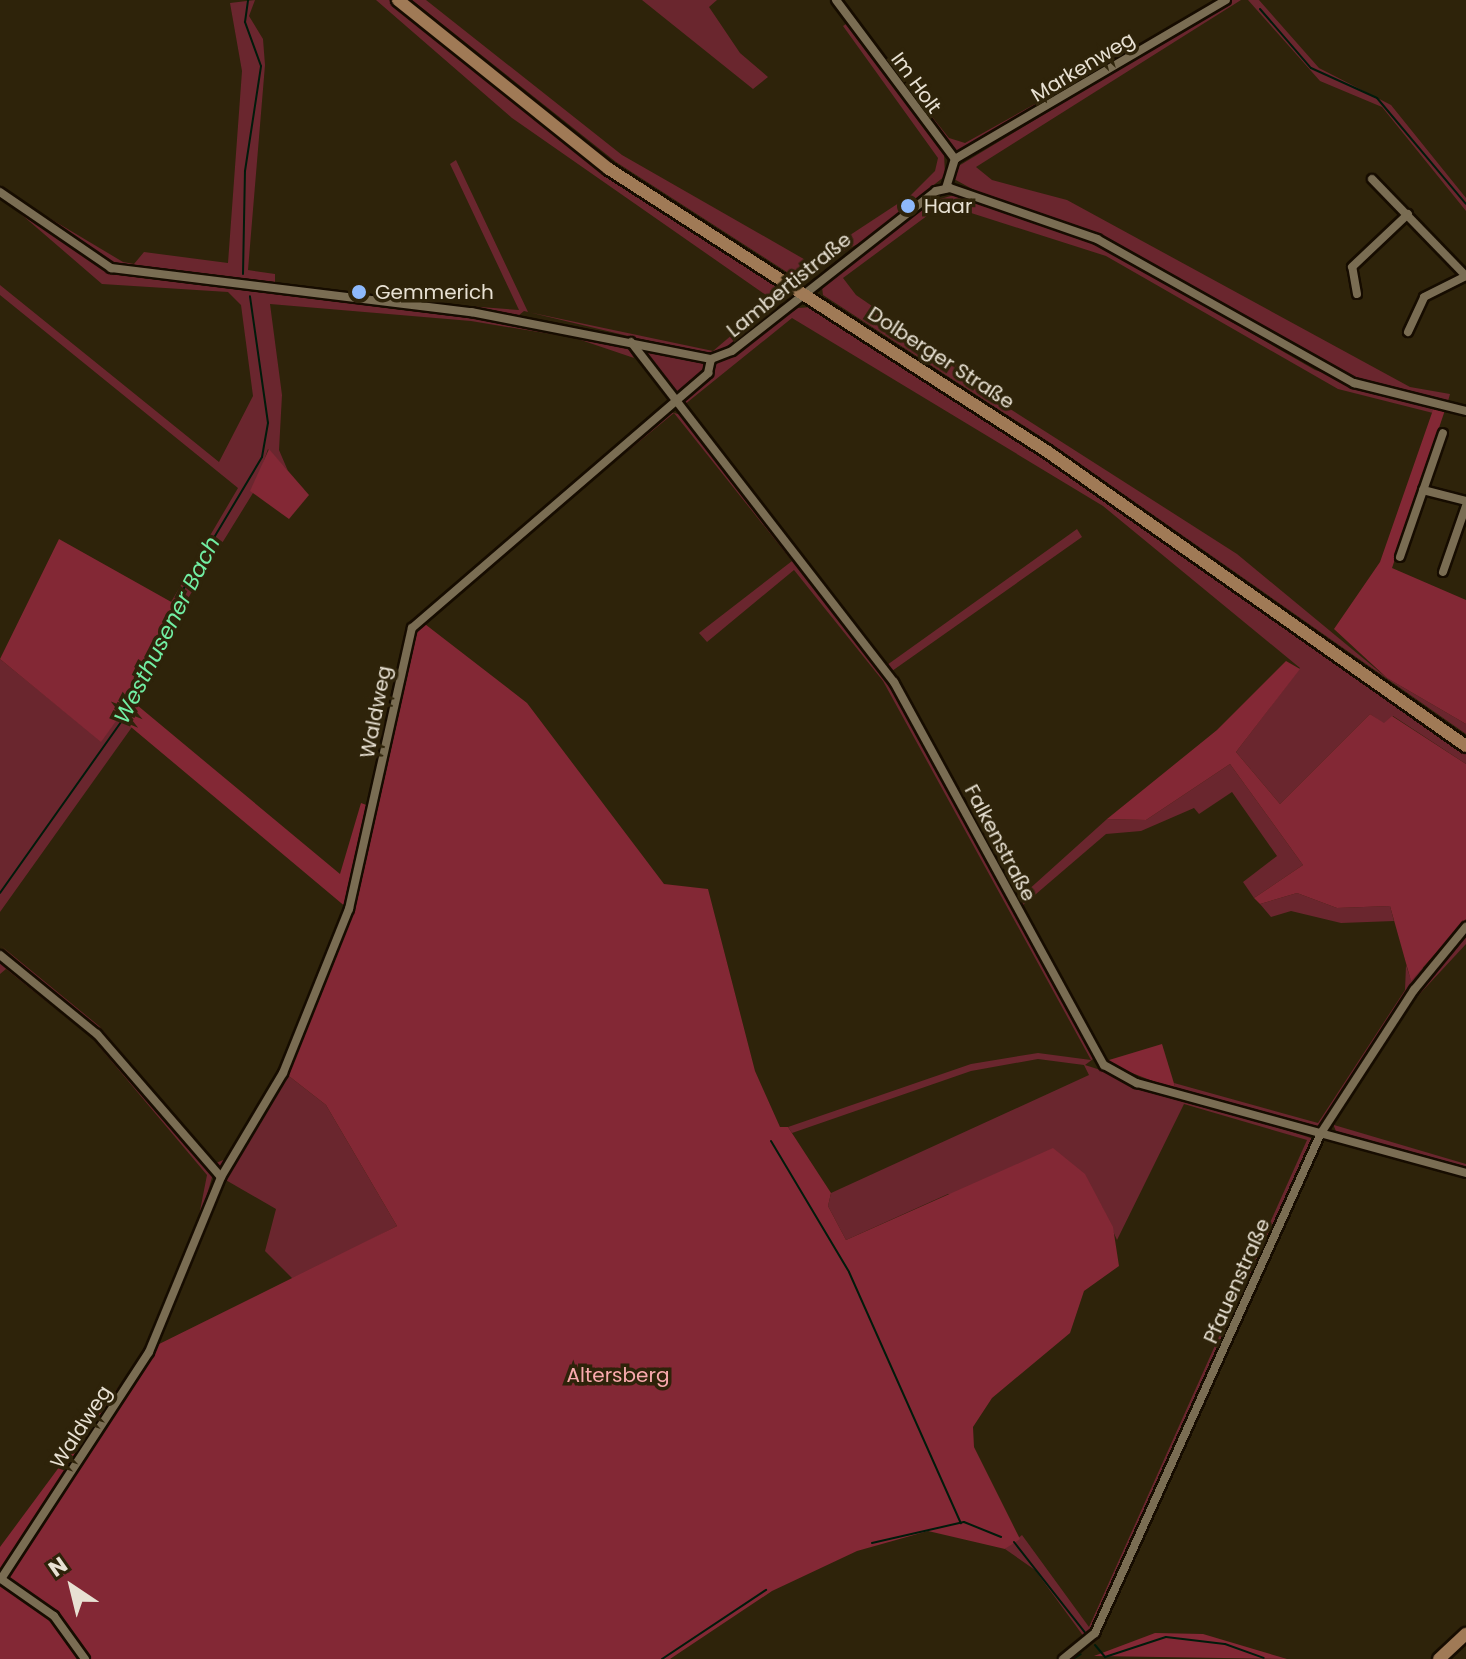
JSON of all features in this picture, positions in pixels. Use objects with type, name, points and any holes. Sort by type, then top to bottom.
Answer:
[{"type":"main road","name":"Dolberger Straße","points":[[398,0],[609,169],[802,291],[1085,477],[1466,746]]},
{"type":"main road","points":[[1439,1659],[1466,1634]]},
{"type":"street","name":"Im Holt","points":[[836,0],[955,159]]},
{"type":"street","name":"Markenweg","points":[[955,159],[1226,0]]},
{"type":"street","points":[[955,159],[946,188],[1097,239],[1354,383],[1466,411]]},
{"type":"street","points":[[1372,179],[1466,276],[1424,297],[1408,332]]},
{"type":"street","name":"Lambertistraße","points":[[711,359],[732,351],[802,291],[946,188]]},
{"type":"street","points":[[0,192],[111,268],[471,312],[711,359]]},
{"type":"street","points":[[1357,294],[1352,267],[1408,214]]},
{"type":"street","name":"Falkenstraße","points":[[631,342],[674,403],[894,682],[1104,1065],[1137,1083],[1466,1173]]},
{"type":"street","name":"Waldweg","points":[[85,1659],[54,1616],[1,1579],[149,1352],[221,1177],[283,1073],[349,909],[412,628],[708,373],[711,359]]},
{"type":"street","points":[[1400,557],[1443,433]]},
{"type":"street","points":[[1423,490],[1466,504],[1443,572]]},
{"type":"street","name":"Pfauenstraße","points":[[1063,1659],[1095,1633],[1321,1133],[1414,990],[1466,927]]},
{"type":"street","points":[[0,955],[97,1034],[221,1177]]},
{"type":"shaded area","points":[[255,0],[249,16],[263,39],[265,65],[248,270],[275,274],[275,284],[103,261],[14,197],[123,262],[134,264],[144,252],[228,263],[242,71],[230,3]]},
{"type":"shaded area","points":[[376,0],[389,0],[606,173],[775,282],[783,299],[730,347],[703,354],[529,312],[713,351],[773,300],[512,118]]},
{"type":"shaded area","points":[[412,0],[426,0],[622,155],[809,262],[911,195],[935,171],[938,158],[843,26],[849,22],[944,152],[945,176],[862,242],[793,276],[616,162]]},
{"type":"shaded area","points":[[642,0],[717,0],[709,7],[740,53],[768,77],[753,89]]},
{"type":"shaded area","points":[[839,0],[949,138],[965,143],[1222,0],[956,153]]},
{"type":"shaded area","points":[[1232,0],[1241,0],[976,167],[992,180],[1067,200],[1410,387],[1450,394],[1448,401],[1355,379],[1098,235],[1005,207],[954,179],[957,167]]},
{"type":"shaded area","points":[[1248,0],[1259,0],[1319,68],[1391,105],[1466,198],[1466,211],[1382,107],[1320,81]]},
{"type":"shaded area","points":[[456,160],[528,312],[524,311],[518,316],[440,304],[519,310],[450,164]]},
{"type":"shaded area","points":[[954,195],[1096,243],[1315,370],[1434,407],[1433,413],[1338,389],[1106,256],[943,204],[843,278],[856,295],[1007,399],[1004,405],[1237,554],[1387,678],[1466,724],[1466,734],[1052,444],[823,295],[822,287],[852,260],[927,203]]},
{"type":"shaded area","points":[[0,196],[106,271],[534,326],[626,345],[634,358],[575,338],[471,321],[270,304],[282,395],[279,450],[288,471],[268,449],[253,493],[182,608],[171,602],[238,488],[0,295],[0,285],[219,462],[253,396],[241,305],[228,292],[102,284]]},
{"type":"shaded area","points":[[812,307],[1107,499],[1466,752],[1466,764],[1393,716],[1384,724],[1370,714],[1280,804],[1236,752],[1300,668],[1103,506],[792,318],[684,405],[887,665],[682,405],[716,364],[798,308]]},
{"type":"shaded area","points":[[640,348],[702,361],[706,371],[674,397]]},
{"type":"shaded area","points":[[668,411],[681,415],[892,685],[1091,1049],[1093,1059],[1085,1065],[1314,1139],[1087,1641],[1035,1570],[1005,1549],[1022,1535],[1089,1627],[1307,1140],[1184,1104],[1117,1240],[1102,1207],[948,1194],[846,1240],[828,1206],[831,1193],[1089,1075],[1084,1065],[1038,1059],[971,1071],[792,1133],[788,1127],[971,1064],[1038,1053],[1091,1060],[883,681],[794,570],[707,642],[699,633],[792,561],[674,413],[421,621]]},
{"type":"shaded area","points":[[1077,529],[1082,537],[892,671],[934,749],[887,665]]},
{"type":"shaded area","points":[[0,659],[101,741],[119,716],[132,727],[0,912]]},
{"type":"shaded area","points":[[1230,764],[1303,865],[1254,898],[1243,882],[1277,856],[1232,792],[1199,814],[1194,808],[1141,831],[1106,834],[1022,906],[1106,1063],[1016,901],[1107,819],[1146,820]]},
{"type":"shaded area","points":[[1297,893],[1337,908],[1390,906],[1394,921],[1341,923],[1291,911],[1271,917],[1260,904]]},
{"type":"shaded area","points":[[1466,932],[1466,944],[1402,1013],[1424,981]]},
{"type":"shaded area","points":[[0,945],[99,1026],[216,1163],[228,1158],[223,1167],[218,1168],[99,1033]]},
{"type":"shaded area","points":[[0,958],[95,1035],[213,1174],[195,1236],[207,1175],[92,1038],[6,969],[0,974]]},
{"type":"shaded area","points":[[1406,965],[1411,980],[1423,967],[1422,974],[1319,1127],[1176,1090],[1174,1083],[1318,1123],[1405,990]]},
{"type":"shaded area","points":[[285,1073],[326,1105],[397,1226],[294,1280],[265,1251],[276,1209],[224,1179]]},
{"type":"shaded area","points":[[1349,1096],[1334,1125],[1466,1164],[1466,1171],[1337,1134],[1332,1121]]},
{"type":"green space","points":[[1434,407],[1445,410],[1392,568],[1466,600],[1466,724],[1387,678],[1334,629],[1380,562]]},
{"type":"green space","points":[[269,449],[309,495],[289,519],[250,491]]},
{"type":"green space","name":"Altersberg","points":[[59,539],[182,608],[137,705],[340,874],[361,803],[377,809],[407,648],[421,621],[527,703],[664,884],[708,889],[755,1071],[780,1127],[788,1127],[831,1193],[828,1206],[846,1240],[1053,1148],[1085,1174],[1113,1227],[1119,1266],[1084,1291],[1070,1333],[992,1398],[973,1427],[974,1447],[1020,1539],[1005,1549],[928,1531],[857,1551],[772,1591],[670,1659],[0,1659],[0,1547],[145,1351],[397,1226],[326,1105],[285,1073],[347,908],[119,717],[101,742],[0,659]]},
{"type":"green space","points":[[1286,661],[1300,669],[1236,752],[1280,804],[1370,714],[1384,723],[1392,716],[1466,764],[1466,919],[1411,981],[1390,906],[1337,908],[1297,893],[1260,904],[1254,898],[1303,865],[1230,764],[1146,820],[1107,819],[1217,730]]},
{"type":"green space","points":[[1162,1044],[1176,1090],[1106,1063],[1109,1060]]},
{"type":"green space","points":[[1155,1633],[1203,1634],[1287,1659],[1094,1656]]},
{"type":"waterway","name":"Westhusener Bach","points":[[243,274],[245,171],[261,66],[245,22],[248,0]]},
{"type":"waterway","points":[[1260,9],[1311,68],[1377,98],[1466,204]]},
{"type":"waterway","name":"Westhusener Bach","points":[[0,893],[122,721],[181,593],[262,457],[268,423],[250,296]]},
{"type":"waterway","points":[[771,1141],[849,1272],[961,1523]]},
{"type":"waterway","points":[[872,1543],[964,1522],[1001,1537]]},
{"type":"waterway","points":[[1014,1542],[1087,1635]]},
{"type":"waterway","points":[[662,1659],[766,1590]]},
{"type":"waterway","points":[[1095,1645],[1105,1657],[1166,1637],[1225,1644],[1264,1658]]},
{"type":"waterway","points":[[1073,1659],[1081,1654]]},
{"type":"place","name":"Haar","points":[[908,206]]},
{"type":"place","name":"Gemmerich","points":[[359,292]]}]
